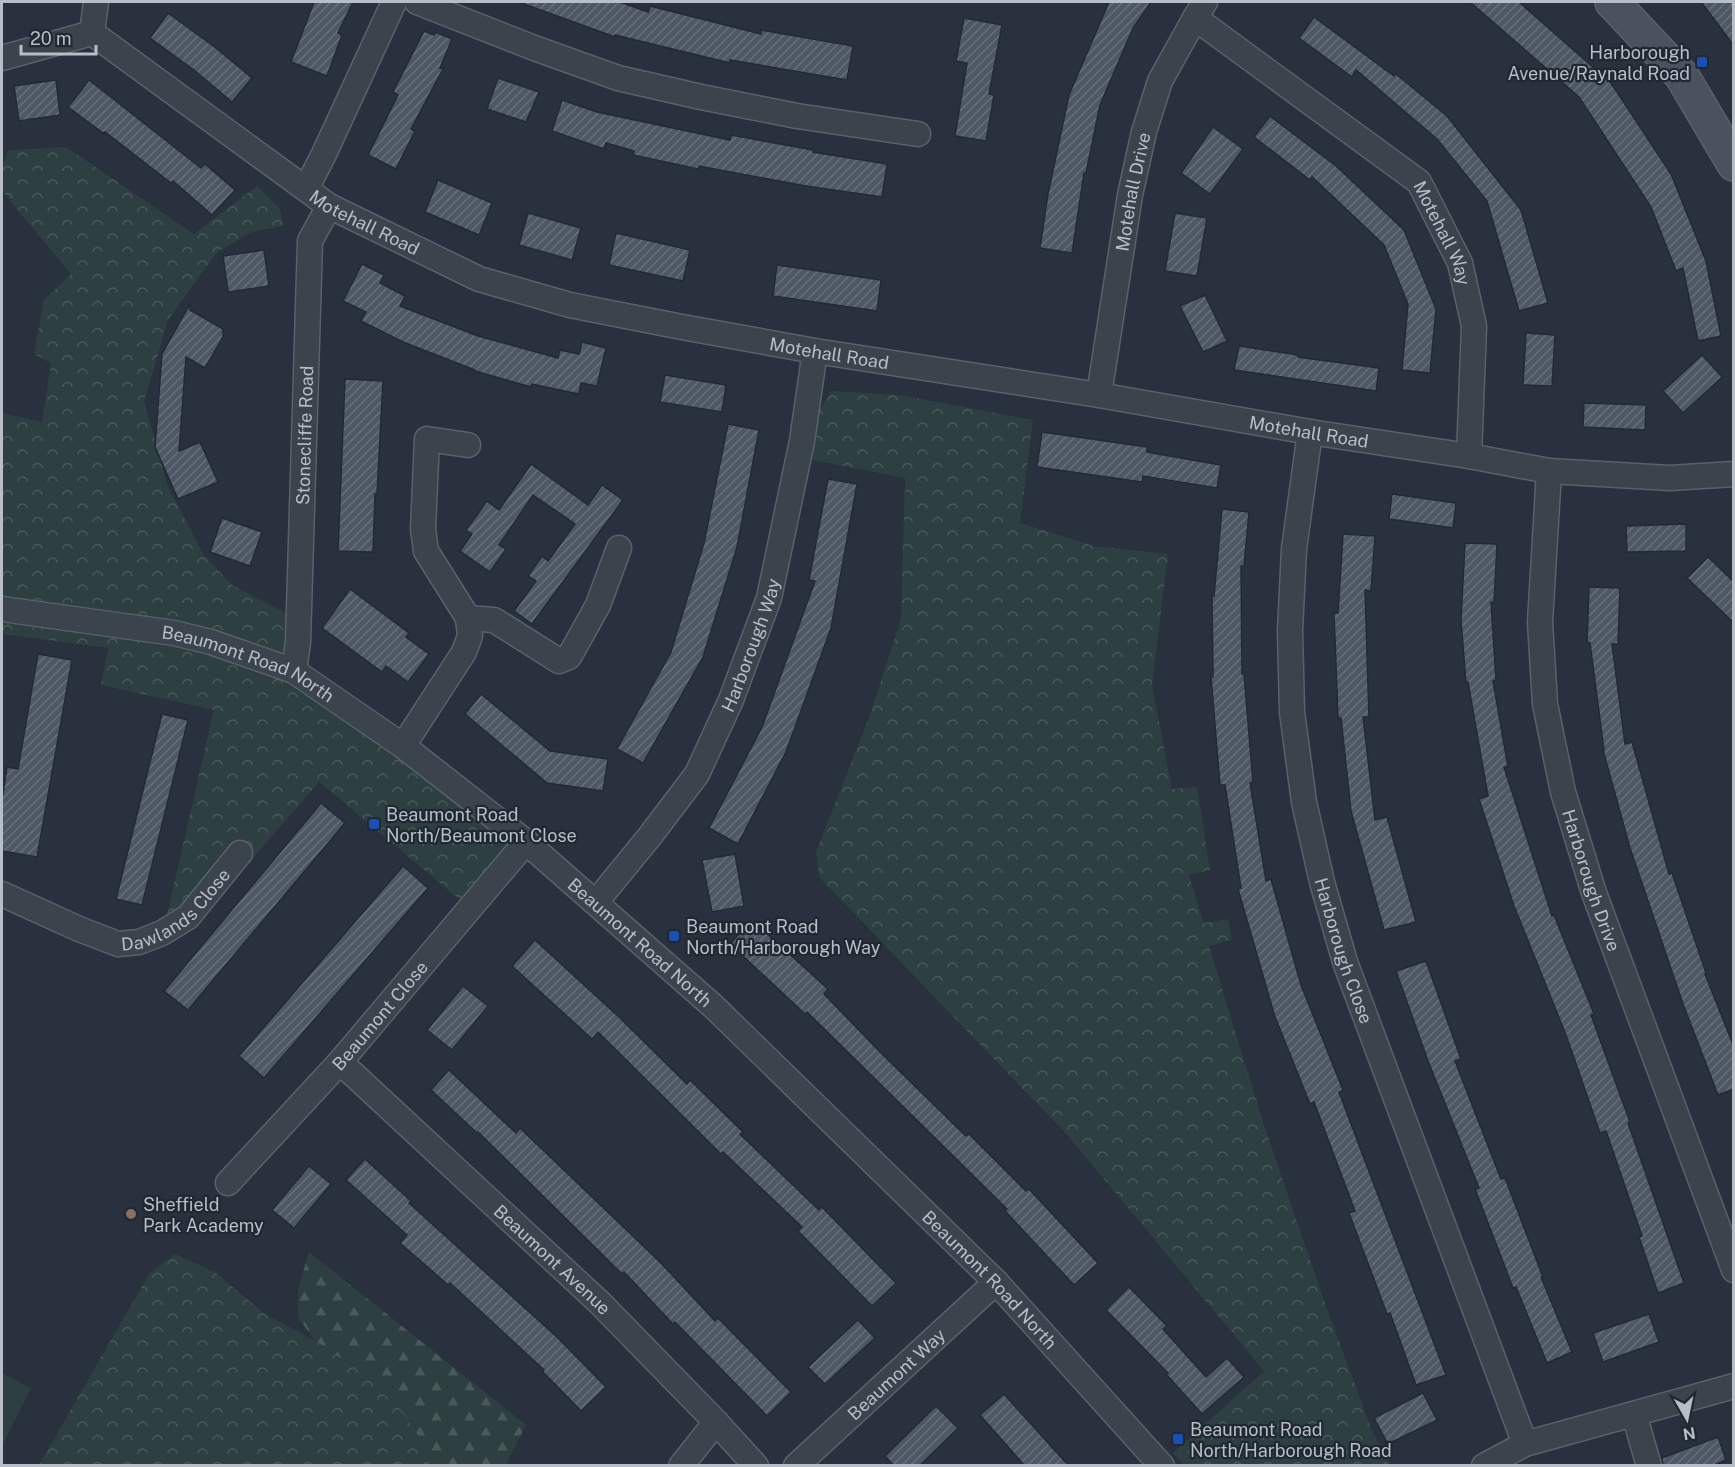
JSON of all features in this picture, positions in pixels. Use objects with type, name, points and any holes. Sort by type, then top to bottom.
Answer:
[{"type":"street","points":[[2,58],[92,33],[96,2]]},
{"type":"street","points":[[306,189],[394,2]]},
{"type":"street","points":[[417,2],[618,78],[797,116],[918,134]]},
{"type":"street","points":[[1612,2],[1682,76],[1734,164]]},
{"type":"street","name":"Motehall Drive","points":[[1099,395],[1130,195],[1144,132],[1160,81],[1200,10]]},
{"type":"street","name":"Motehall Way","points":[[1200,10],[1419,182],[1460,263],[1474,326],[1469,456]]},
{"type":"street","name":"Motehall Road","points":[[92,33],[329,206],[468,274],[570,305],[815,351],[1099,395],[1549,471],[1670,478],[1734,474]]},
{"type":"street","name":"Stonecliffe Road","points":[[294,671],[298,642],[310,241],[329,206]]},
{"type":"street","name":"Harborough Way","points":[[596,902],[650,836],[696,774],[731,700],[769,598],[802,441],[815,351]]},
{"type":"street","name":"Harborough Close","points":[[1310,432],[1294,549],[1290,631],[1292,712],[1304,802],[1322,882],[1345,962],[1526,1444]]},
{"type":"street","points":[[403,746],[464,652],[470,636],[468,618],[426,551],[423,529],[427,439],[468,445]]},
{"type":"street","name":"Harborough Drive","points":[[1549,471],[1540,622],[1545,704],[1563,792],[1594,892],[1734,1270]]},
{"type":"street","points":[[468,618],[494,620],[559,661],[569,657],[598,605],[619,548]]},
{"type":"street","name":"Beaumont Road North","points":[[2,609],[174,633],[211,642],[294,671],[403,746],[526,842],[713,1006],[996,1282],[1162,1466]]},
{"type":"street","name":"Beaumont Close","points":[[228,1183],[340,1062],[526,842]]},
{"type":"street","name":"Dawlands Close","points":[[2,894],[79,930],[118,944],[139,942],[162,933],[188,916],[240,853]]},
{"type":"street","name":"Beaumont Avenue","points":[[340,1062],[600,1303],[756,1466]]},
{"type":"street","name":"Beaumont Way","points":[[796,1466],[996,1282]]},
{"type":"street","points":[[1484,1466],[1526,1444],[1734,1386]]},
{"type":"street","points":[[1634,1414],[1649,1466]]},
{"type":"street","points":[[681,1466],[716,1422]]},
{"type":"green space","points":[[66,147],[194,234],[257,186],[280,209],[283,226],[252,232],[217,252],[168,320],[144,401],[168,487],[204,555],[232,585],[290,615],[290,666],[515,848],[465,904],[319,782],[248,864],[165,923],[214,710],[101,685],[108,648],[2,634],[2,413],[42,422],[51,363],[34,354],[44,300],[71,274],[2,191],[2,166],[8,150]]},
{"type":"green space","points":[[831,391],[900,395],[1033,420],[1020,523],[1094,546],[1168,554],[1152,685],[1172,789],[1197,787],[1210,870],[1189,875],[1204,923],[1228,919],[1232,940],[1209,946],[1263,1122],[1322,1295],[1371,1428],[1389,1465],[1184,1465],[1173,1453],[1264,1371],[1069,1137],[819,877],[816,852],[870,715],[901,619],[905,478],[793,456]]},
{"type":"green space","points":[[309,1252],[526,1425],[506,1465],[429,1465],[429,1452],[358,1370],[314,1340],[298,1317],[298,1289]]},
{"type":"green space","points":[[175,1254],[215,1272],[265,1314],[314,1340],[358,1370],[402,1411],[429,1452],[429,1465],[39,1465],[149,1274]]},
{"type":"green space","points":[[2,1373],[31,1388],[2,1446]]},
{"type":"building","points":[[314,2],[353,2],[338,33],[342,35],[327,76],[291,62]]},
{"type":"building","points":[[524,2],[620,2],[648,12],[650,6],[761,34],[761,30],[853,46],[847,80],[730,60],[730,63],[615,35],[615,37],[524,4]]},
{"type":"building","points":[[1109,2],[1151,2],[1133,28],[1100,105],[1086,173],[1084,173],[1072,253],[1040,248],[1048,194],[1069,95]]},
{"type":"building","points":[[1470,2],[1519,2],[1611,83],[1671,174],[1706,261],[1721,336],[1698,341],[1683,268],[1676,271],[1651,207],[1579,97]]},
{"type":"building","points":[[1701,2],[1734,2],[1734,46],[1714,19]]},
{"type":"building","points":[[168,13],[252,78],[232,102],[194,70],[150,38]]},
{"type":"building","points":[[1314,17],[1394,76],[1396,74],[1447,116],[1521,210],[1548,303],[1519,311],[1487,201],[1437,139],[1356,70],[1352,77],[1299,38]]},
{"type":"building","points":[[964,18],[1002,25],[989,94],[994,95],[986,141],[955,136],[967,63],[956,61]]},
{"type":"building","points":[[424,31],[434,35],[435,32],[452,39],[440,68],[443,69],[411,129],[415,131],[396,169],[368,155],[398,95],[393,92]]},
{"type":"building","points":[[498,78],[539,92],[526,122],[487,109]]},
{"type":"building","points":[[56,80],[60,115],[19,121],[14,86]]},
{"type":"building","points":[[89,80],[201,168],[205,164],[235,190],[212,215],[173,181],[171,183],[105,132],[103,133],[68,107]]},
{"type":"building","points":[[562,100],[597,112],[730,140],[731,135],[887,164],[882,197],[806,186],[699,166],[698,169],[633,155],[634,151],[606,143],[604,149],[552,131]]},
{"type":"building","points":[[1270,116],[1336,166],[1404,230],[1436,309],[1430,373],[1402,370],[1408,304],[1384,245],[1312,177],[1310,180],[1254,137]]},
{"type":"building","points":[[1213,127],[1243,149],[1210,194],[1181,173]]},
{"type":"building","points":[[438,180],[492,203],[479,235],[425,212]]},
{"type":"building","points":[[528,213],[581,228],[572,260],[519,245]]},
{"type":"building","points":[[1175,213],[1207,218],[1197,276],[1165,271]]},
{"type":"building","points":[[616,233],[690,250],[683,281],[609,265]]},
{"type":"building","points":[[264,250],[269,286],[228,292],[223,256]]},
{"type":"building","points":[[362,264],[384,275],[380,283],[405,296],[400,306],[478,336],[558,358],[560,350],[579,354],[582,342],[606,348],[597,386],[581,383],[579,394],[532,384],[531,387],[475,371],[403,342],[361,321],[366,312],[343,301]]},
{"type":"building","points":[[777,265],[881,280],[877,311],[773,296]]},
{"type":"building","points":[[1205,295],[1227,341],[1203,352],[1180,306]]},
{"type":"building","points":[[190,304],[190,310],[223,329],[223,337],[205,368],[186,357],[179,451],[200,442],[218,482],[178,499],[155,447],[162,354]]},
{"type":"building","points":[[1526,333],[1555,335],[1552,386],[1523,385]]},
{"type":"building","points":[[1239,346],[1379,368],[1376,391],[1234,370]]},
{"type":"building","points":[[1702,355],[1722,377],[1683,413],[1663,391]]},
{"type":"building","points":[[665,375],[726,385],[722,412],[660,402]]},
{"type":"building","points":[[345,379],[383,381],[373,552],[338,551]]},
{"type":"building","points":[[1584,403],[1646,405],[1645,430],[1583,427]]},
{"type":"building","points":[[728,424],[759,430],[737,547],[703,657],[643,763],[617,749],[671,652],[704,543]]},
{"type":"building","points":[[1042,432],[1147,447],[1147,452],[1221,465],[1217,488],[1143,476],[1142,482],[1037,467]]},
{"type":"building","points":[[531,464],[588,505],[602,485],[623,500],[532,624],[514,611],[536,581],[528,576],[542,556],[548,561],[575,524],[533,495],[499,545],[506,549],[490,572],[460,551],[472,534],[466,530],[487,501],[499,510]]},
{"type":"building","points":[[828,479],[857,484],[831,628],[786,752],[738,844],[709,828],[762,727],[815,581],[809,580]]},
{"type":"building","points":[[1392,494],[1456,503],[1453,528],[1389,519]]},
{"type":"building","points":[[1222,509],[1249,512],[1244,566],[1241,566],[1242,674],[1244,674],[1253,782],[1250,783],[1266,881],[1271,879],[1301,985],[1343,1090],[1339,1092],[1446,1375],[1416,1385],[1390,1313],[1387,1314],[1349,1213],[1355,1211],[1314,1102],[1310,1104],[1275,1017],[1238,889],[1241,888],[1225,785],[1220,785],[1211,677],[1213,677],[1212,596],[1214,596]]},
{"type":"building","points":[[222,518],[262,532],[250,566],[210,552]]},
{"type":"building","points":[[1686,524],[1686,551],[1627,552],[1626,526]]},
{"type":"building","points":[[1343,534],[1375,536],[1371,591],[1365,590],[1369,717],[1363,717],[1375,820],[1387,817],[1416,922],[1384,930],[1351,811],[1341,718],[1338,718],[1334,613],[1338,613]]},
{"type":"building","points":[[1465,543],[1497,544],[1494,603],[1491,602],[1496,680],[1493,681],[1508,767],[1504,767],[1552,916],[1554,915],[1594,1014],[1591,1015],[1684,1283],[1658,1293],[1639,1237],[1642,1236],[1606,1131],[1600,1133],[1566,1035],[1514,906],[1479,799],[1488,796],[1468,682],[1466,683],[1461,620]]},
{"type":"building","points":[[1708,557],[1734,582],[1734,623],[1687,578]]},
{"type":"building","points":[[1589,587],[1620,588],[1618,644],[1612,644],[1625,744],[1632,742],[1669,874],[1672,873],[1705,974],[1734,1047],[1734,1089],[1718,1095],[1683,1004],[1630,848],[1603,750],[1590,643],[1587,642]]},
{"type":"building","points":[[350,589],[409,633],[406,637],[429,654],[408,682],[386,666],[382,672],[322,628]]},
{"type":"building","points":[[38,654],[72,660],[37,857],[2,851],[2,800],[7,767],[18,769]]},
{"type":"building","points":[[481,694],[550,751],[608,759],[603,791],[547,783],[465,714]]},
{"type":"building","points":[[162,714],[188,720],[142,905],[116,899]]},
{"type":"building","points":[[321,803],[345,823],[188,1010],[164,991]]},
{"type":"building","points":[[735,854],[744,906],[712,912],[702,860]]},
{"type":"building","points":[[403,866],[428,888],[264,1078],[239,1056]]},
{"type":"building","points":[[752,920],[828,989],[824,994],[882,1054],[966,1136],[969,1134],[1026,1191],[1029,1189],[1098,1263],[1074,1285],[1005,1211],[1007,1209],[807,1012],[805,1014],[730,944]]},
{"type":"building","points":[[535,940],[619,1017],[687,1084],[690,1080],[743,1132],[740,1134],[819,1210],[822,1207],[896,1283],[872,1306],[798,1231],[802,1227],[723,1152],[721,1154],[598,1032],[592,1039],[512,966]]},
{"type":"building","points":[[1426,961],[1461,1059],[1455,1061],[1501,1179],[1505,1178],[1543,1277],[1541,1277],[1572,1352],[1547,1363],[1516,1287],[1513,1288],[1475,1189],[1479,1188],[1428,1061],[1396,971]]},
{"type":"building","points":[[463,986],[488,1006],[452,1050],[427,1030]]},
{"type":"building","points":[[449,1070],[516,1133],[520,1128],[661,1263],[715,1321],[718,1318],[791,1392],[767,1416],[675,1322],[673,1324],[624,1272],[622,1274],[478,1132],[431,1090]]},
{"type":"building","points":[[365,1159],[411,1201],[409,1203],[557,1337],[606,1387],[581,1411],[543,1372],[544,1370],[450,1283],[448,1285],[400,1243],[407,1235],[346,1180]]},
{"type":"building","points":[[309,1166],[331,1184],[294,1228],[272,1210]]},
{"type":"building","points":[[1129,1287],[1167,1326],[1163,1329],[1206,1377],[1227,1358],[1244,1377],[1202,1414],[1166,1374],[1168,1373],[1106,1310]]},
{"type":"building","points":[[1649,1314],[1659,1342],[1603,1362],[1593,1333]]},
{"type":"building","points":[[858,1320],[875,1338],[825,1384],[808,1367]]},
{"type":"building","points":[[1423,1393],[1437,1420],[1388,1444],[1374,1418]]},
{"type":"building","points":[[1004,1394],[1069,1466],[1025,1466],[980,1415]]},
{"type":"building","points":[[936,1406],[958,1428],[919,1466],[894,1466],[885,1456]]},
{"type":"building","points":[[1718,1437],[1726,1460],[1712,1466],[1663,1466],[1662,1458]]},
{"type":"place","name":"Harborough Avenue/Raynald Road","points":[[1702,62]]},
{"type":"place","name":"Beaumont Road North/Beaumont Close","points":[[374,824]]},
{"type":"place","name":"Beaumont Road North/Harborough Way","points":[[674,936]]},
{"type":"place","name":"Sheffield Park Academy","points":[[131,1214]]},
{"type":"place","name":"Beaumont Road North/Harborough Road","points":[[1178,1439]]}]
